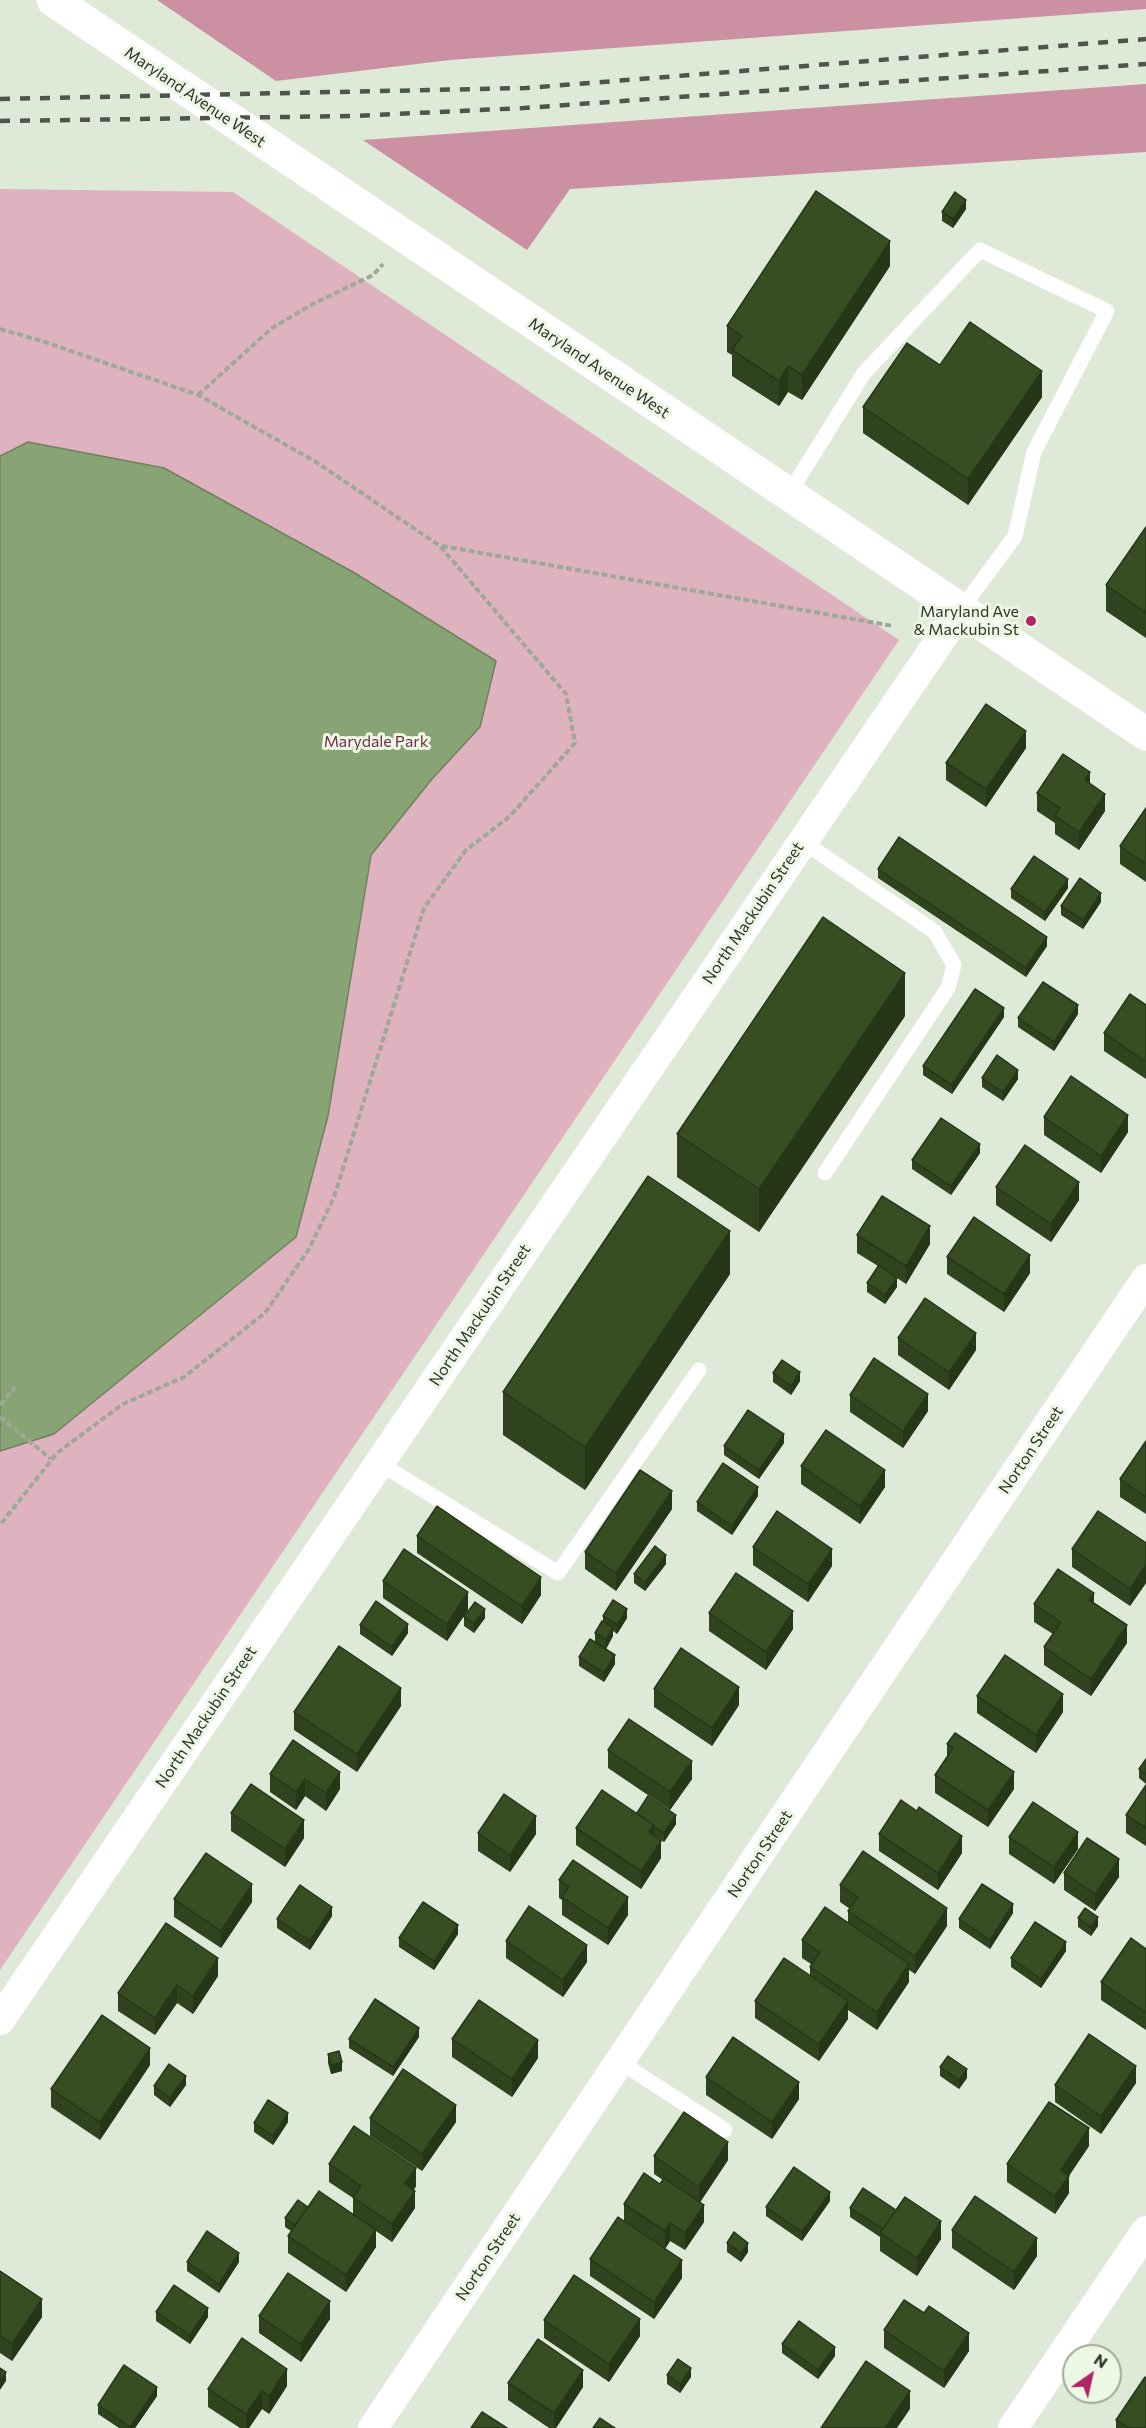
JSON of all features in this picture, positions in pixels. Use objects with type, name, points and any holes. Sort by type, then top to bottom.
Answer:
[{"type":"main road","name":"Maryland Avenue West","points":[[53,0],[960,611],[1145,731]]},
{"type":"street","name":"North Mackubin Street","points":[[0,2020],[960,611]]},
{"type":"street","name":"Norton Street","points":[[373,2428],[1146,1279]]},
{"type":"street","points":[[1013,2428],[1146,2231]]},
{"type":"lane","points":[[788,495],[864,374],[980,250],[1107,311],[1034,452],[1016,536],[960,611]]},
{"type":"lane","points":[[802,841],[935,932],[954,965],[948,988],[825,1173]]},
{"type":"lane","points":[[379,1463],[558,1573],[699,1371]]},
{"type":"lane","points":[[620,2062],[725,2130]]},
{"type":"path","points":[[198,396],[272,328],[315,303],[373,276],[405,239]]},
{"type":"path","points":[[0,329],[42,341],[198,396],[316,462],[440,546],[566,694],[575,743],[509,817],[466,850],[424,908],[334,1197],[309,1250],[265,1313],[184,1377],[123,1404],[51,1459],[0,1525]]},
{"type":"path","points":[[440,546],[893,626]]},
{"type":"path","points":[[0,1405],[17,1385]]},
{"type":"path","points":[[0,1417],[51,1459]]},
{"type":"green space","name":"Marydale Park","points":[[0,189],[233,192],[899,640],[0,1970]]},
{"type":"shaded area","points":[[157,0],[1146,0],[1146,9],[450,60],[276,81]]},
{"type":"shaded area","points":[[1146,84],[1146,152],[570,189],[527,250],[363,140]]},
{"type":"shaded area","points":[[28,442],[164,468],[353,572],[496,661],[480,727],[432,779],[371,855],[328,1116],[296,1237],[54,1434],[0,1451],[0,456]]},
{"type":"building","points":[[816,191],[890,241],[802,375],[788,366],[779,381],[732,350],[742,336],[727,326]]},
{"type":"building","points":[[955,192],[966,200],[953,219],[942,212]]},
{"type":"building","points":[[970,322],[1042,371],[968,479],[863,407],[907,343],[940,365]]},
{"type":"building","points":[[1146,527],[1146,613],[1106,585]]},
{"type":"building","points":[[986,704],[1026,731],[986,789],[946,763]]},
{"type":"building","points":[[1063,754],[1090,772],[1085,780],[1105,794],[1079,832],[1055,816],[1060,808],[1037,793]]},
{"type":"building","points":[[1146,808],[1146,864],[1120,846]]},
{"type":"building","points":[[899,837],[1047,937],[1026,968],[878,869]]},
{"type":"building","points":[[1034,856],[1068,879],[1045,912],[1011,889]]},
{"type":"building","points":[[1080,878],[1101,893],[1083,920],[1061,906]]},
{"type":"building","points":[[823,917],[905,973],[759,1189],[677,1134]]},
{"type":"building","points":[[1043,982],[1078,1005],[1054,1042],[1018,1018]]},
{"type":"building","points":[[975,989],[1004,1008],[952,1085],[923,1066]]},
{"type":"building","points":[[1130,994],[1146,1005],[1146,1062],[1104,1033]]},
{"type":"building","points":[[997,1055],[1018,1070],[1003,1092],[982,1078]]},
{"type":"building","points":[[1071,1076],[1128,1115],[1101,1156],[1044,1117]]},
{"type":"building","points":[[941,1118],[980,1144],[951,1186],[912,1160]]},
{"type":"building","points":[[1025,1145],[1079,1182],[1051,1224],[996,1187]]},
{"type":"building","points":[[648,1176],[730,1231],[585,1447],[503,1392]]},
{"type":"building","points":[[882,1196],[930,1226],[906,1266],[857,1235]]},
{"type":"building","points":[[974,1217],[1030,1255],[1004,1294],[947,1257]]},
{"type":"building","points":[[879,1265],[897,1278],[885,1295],[867,1283]]},
{"type":"building","points":[[925,1298],[976,1333],[949,1372],[898,1338]]},
{"type":"building","points":[[874,1358],[928,1394],[903,1431],[850,1395]]},
{"type":"building","points":[[782,1360],[800,1372],[791,1386],[773,1373]]},
{"type":"building","points":[[748,1410],[784,1434],[759,1470],[724,1446]]},
{"type":"building","points":[[826,1430],[885,1470],[860,1506],[801,1466]]},
{"type":"building","points":[[1146,1441],[1146,1497],[1120,1479]]},
{"type":"building","points":[[723,1463],[758,1487],[732,1526],[697,1502]]},
{"type":"building","points":[[640,1470],[672,1491],[616,1573],[585,1552]]},
{"type":"building","points":[[437,1506],[541,1577],[522,1606],[417,1536]]},
{"type":"building","points":[[777,1511],[832,1549],[808,1584],[753,1547]]},
{"type":"building","points":[[1098,1511],[1146,1543],[1146,1565],[1130,1589],[1072,1549]]},
{"type":"building","points":[[655,1546],[666,1555],[645,1582],[634,1574]]},
{"type":"building","points":[[404,1549],[468,1592],[447,1624],[383,1581]]},
{"type":"building","points":[[1058,1569],[1094,1593],[1089,1600],[1127,1625],[1091,1679],[1044,1647],[1061,1622],[1034,1604]]},
{"type":"building","points":[[736,1573],[793,1611],[766,1652],[709,1613]]},
{"type":"building","points":[[613,1600],[627,1609],[617,1625],[603,1616]]},
{"type":"building","points":[[376,1601],[408,1624],[392,1647],[360,1625]]},
{"type":"building","points":[[475,1602],[485,1609],[474,1624],[464,1617]]},
{"type":"building","points":[[602,1621],[613,1627],[606,1640],[595,1633]]},
{"type":"building","points":[[590,1639],[615,1655],[604,1673],[579,1657]]},
{"type":"building","points":[[339,1646],[401,1688],[357,1754],[294,1712]]},
{"type":"building","points":[[681,1648],[739,1687],[712,1728],[654,1689]]},
{"type":"building","points":[[1005,1655],[1063,1694],[1036,1735],[977,1696]]},
{"type":"building","points":[[629,1719],[692,1761],[670,1792],[608,1750]]},
{"type":"building","points":[[955,1733],[1014,1772],[988,1810],[935,1775],[953,1748],[947,1744]]},
{"type":"building","points":[[293,1740],[340,1772],[326,1793],[305,1779],[296,1792],[270,1774]]},
{"type":"building","points":[[1146,1759],[1146,1775],[1139,1769]]},
{"type":"building","points":[[251,1784],[304,1820],[285,1849],[231,1813]]},
{"type":"building","points":[[1146,1785],[1146,1828],[1126,1815]]},
{"type":"building","points":[[602,1790],[654,1825],[649,1832],[661,1841],[641,1871],[576,1828]]},
{"type":"building","points":[[504,1794],[536,1816],[510,1855],[478,1833]]},
{"type":"building","points":[[648,1796],[676,1815],[664,1833],[637,1813]]},
{"type":"building","points":[[901,1800],[917,1811],[919,1807],[962,1836],[938,1873],[879,1834]]},
{"type":"building","points":[[1033,1802],[1078,1832],[1054,1867],[1009,1837]]},
{"type":"building","points":[[1087,1838],[1119,1859],[1095,1894],[1064,1873]]},
{"type":"building","points":[[863,1851],[947,1908],[915,1956],[848,1911],[858,1897],[840,1885]]},
{"type":"building","points":[[206,1853],[252,1884],[221,1931],[174,1899]]},
{"type":"building","points":[[573,1860],[628,1897],[608,1928],[562,1897],[569,1887],[559,1880]]},
{"type":"building","points":[[982,1884],[1013,1904],[990,1940],[959,1919]]},
{"type":"building","points":[[300,1885],[332,1907],[310,1941],[277,1919]]},
{"type":"building","points":[[423,1902],[458,1925],[434,1961],[399,1938]]},
{"type":"building","points":[[529,1906],[587,1945],[563,1980],[506,1941]]},
{"type":"building","points":[[825,1907],[909,1964],[877,2012],[810,1967],[820,1952],[802,1940]]},
{"type":"building","points":[[1085,1908],[1098,1917],[1091,1927],[1078,1918]]},
{"type":"building","points":[[1035,1922],[1066,1942],[1041,1979],[1011,1958]]},
{"type":"building","points":[[166,1923],[218,1958],[193,1996],[177,1985],[155,2018],[118,1993]]},
{"type":"building","points":[[1131,1938],[1146,1949],[1146,2013],[1101,1982]]},
{"type":"building","points":[[784,1958],[848,2001],[819,2044],[755,2001]]},
{"type":"building","points":[[375,1999],[419,2028],[393,2067],[349,2039]]},
{"type":"building","points":[[479,2000],[538,2040],[512,2079],[452,2039]]},
{"type":"building","points":[[102,2015],[150,2048],[100,2122],[51,2089]]},
{"type":"building","points":[[1089,2034],[1136,2066],[1101,2116],[1055,2085]]},
{"type":"building","points":[[733,2037],[799,2082],[772,2122],[706,2077]]},
{"type":"building","points":[[339,2051],[342,2062],[331,2065],[328,2054]]},
{"type":"building","points":[[948,2056],[967,2069],[959,2080],[940,2067]]},
{"type":"building","points":[[169,2064],[186,2076],[170,2098],[154,2086]]},
{"type":"building","points":[[403,2069],[456,2105],[422,2154],[370,2118]]},
{"type":"building","points":[[268,2100],[288,2113],[273,2136],[254,2123]]},
{"type":"building","points":[[1049,2102],[1089,2128],[1061,2170],[1069,2176],[1055,2196],[1007,2164]]},
{"type":"building","points":[[684,2112],[728,2142],[699,2187],[654,2156]]},
{"type":"building","points":[[354,2126],[416,2168],[405,2184],[415,2191],[392,2224],[353,2197],[361,2186],[329,2164]]},
{"type":"building","points":[[794,2167],[830,2192],[802,2232],[766,2207]]},
{"type":"building","points":[[644,2173],[660,2184],[664,2178],[704,2205],[685,2233],[670,2223],[665,2231],[624,2204]]},
{"type":"building","points":[[863,2188],[896,2210],[883,2229],[850,2208]]},
{"type":"building","points":[[319,2191],[376,2230],[346,2275],[288,2236]]},
{"type":"building","points":[[975,2196],[1037,2238],[1014,2272],[952,2230]]},
{"type":"building","points":[[905,2197],[941,2221],[917,2258],[880,2233]]},
{"type":"building","points":[[298,2200],[308,2207],[295,2225],[285,2218]]},
{"type":"building","points":[[618,2217],[682,2260],[654,2302],[590,2259]]},
{"type":"building","points":[[207,2231],[239,2253],[219,2284],[187,2262]]},
{"type":"building","points":[[734,2232],[748,2243],[741,2253],[727,2243]]},
{"type":"building","points":[[0,2271],[42,2299],[12,2344],[0,2335]]},
{"type":"building","points":[[288,2273],[330,2301],[301,2344],[259,2316]]},
{"type":"building","points":[[574,2275],[640,2319],[609,2364],[544,2320]]},
{"type":"building","points":[[174,2285],[208,2308],[190,2335],[156,2312]]},
{"type":"building","points":[[904,2300],[924,2313],[929,2306],[969,2333],[944,2371],[884,2330]]},
{"type":"building","points":[[799,2321],[835,2347],[818,2370],[782,2344]]},
{"type":"building","points":[[242,2338],[287,2369],[269,2396],[262,2391],[246,2414],[208,2389]]},
{"type":"building","points":[[538,2339],[583,2370],[554,2413],[508,2383]]},
{"type":"building","points":[[678,2359],[691,2368],[680,2384],[667,2375]]},
{"type":"building","points":[[866,2361],[910,2391],[885,2428],[821,2428]]},
{"type":"building","points":[[124,2365],[157,2387],[130,2427],[98,2405]]},
{"type":"building","points":[[0,2368],[6,2372],[0,2381]]},
{"type":"building","points":[[1145,2377],[1146,2428],[1129,2428],[1116,2420]]},
{"type":"building","points":[[482,2412],[507,2428],[471,2428]]},
{"type":"building","points":[[600,2418],[615,2428],[593,2428]]},
{"type":"railway","points":[[0,99],[526,88],[1146,39]]},
{"type":"railway","points":[[0,121],[352,116],[524,108],[1146,64]]},
{"type":"place","name":"Maryland Ave & Mackubin St","points":[[1031,621]]}]
